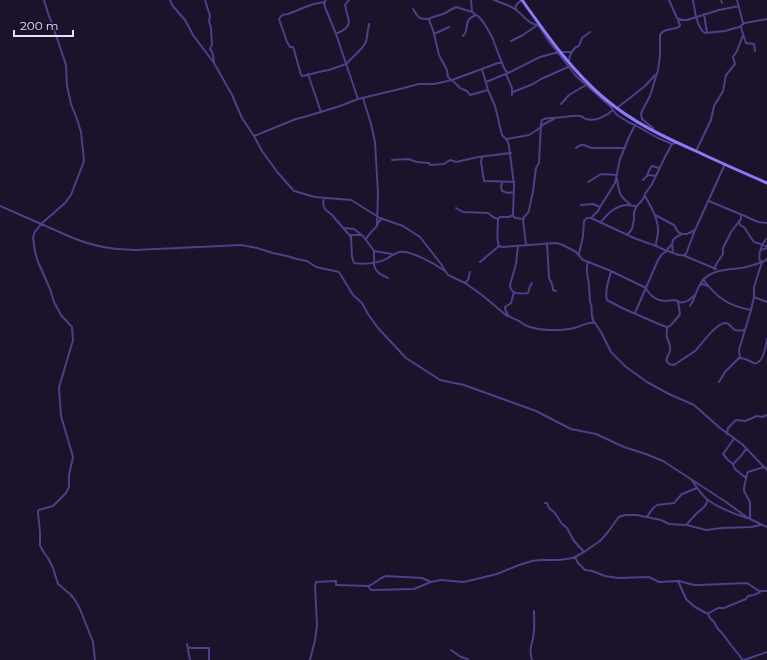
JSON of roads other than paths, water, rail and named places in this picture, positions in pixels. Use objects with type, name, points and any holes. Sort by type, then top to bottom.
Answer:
[{"type":"main road","points":[[523,1],[539,26],[559,52],[615,110],[674,144],[696,151],[767,183]]},
{"type":"street","points":[[44,0],[66,65],[67,86],[71,104],[78,119],[81,132],[84,161],[71,195],[65,203],[40,224],[33,236],[36,256],[54,302],[63,318],[71,326],[73,334],[73,340],[59,388],[61,416],[73,457],[69,475],[69,486],[66,493],[52,507],[38,511],[40,546],[53,568],[58,584],[70,594],[80,609],[93,642],[95,660]]},
{"type":"street","points":[[170,0],[171,4],[185,20],[192,34],[214,63],[230,90],[242,118],[271,165],[294,191],[312,197],[351,200],[382,219],[403,226],[420,237],[446,272]]},
{"type":"street","points":[[205,0],[210,16],[209,22],[212,28],[212,45],[210,48],[214,63]]},
{"type":"street","points":[[336,34],[343,31],[349,25],[345,5],[350,0]]},
{"type":"street","points":[[470,0],[472,12]]},
{"type":"street","points":[[494,0],[516,10],[526,20],[539,26]]},
{"type":"street","points":[[508,6],[528,0]]},
{"type":"street","points":[[670,0],[677,17],[687,20],[704,14],[739,6]]},
{"type":"street","points":[[693,0],[696,17],[700,29],[703,32],[725,31],[767,19]]},
{"type":"street","points":[[737,0],[743,35],[746,43],[754,44],[755,50]]},
{"type":"street","points":[[358,99],[346,64],[336,34],[324,7],[325,1],[282,15],[279,19],[287,42],[290,47],[293,47],[301,74],[304,76],[330,70],[346,64],[366,42],[369,24]]},
{"type":"street","points":[[516,10],[517,4]]},
{"type":"street","points":[[413,9],[419,18],[429,19],[456,7],[472,12],[480,18],[486,26],[507,73],[512,93],[533,84],[541,78],[568,67]]},
{"type":"street","points":[[704,14],[707,33]]},
{"type":"street","points":[[463,36],[466,32],[467,21],[476,15]]},
{"type":"street","points":[[429,19],[439,55],[447,70],[448,77],[471,95],[488,90]]},
{"type":"street","points":[[654,132],[653,128],[642,119],[641,114],[650,96],[660,59],[660,35],[665,30],[679,27],[680,25],[678,21],[680,19]]},
{"type":"street","points":[[434,34],[449,26]]},
{"type":"street","points":[[511,40],[539,26]]},
{"type":"street","points":[[568,62],[571,52],[576,46],[579,46],[582,38],[590,32]]},
{"type":"street","points":[[696,151],[711,120],[714,106],[723,91],[726,75],[735,64],[733,56],[737,51],[743,35]]},
{"type":"street","points":[[559,52],[568,67],[615,110],[617,115],[652,135],[674,144],[669,149],[652,184],[637,206],[634,212],[632,229],[628,235]]},
{"type":"street","points":[[486,82],[540,57],[559,52],[571,52]]},
{"type":"street","points":[[254,136],[296,119],[358,99],[419,84],[434,84],[451,80],[498,63],[502,63]]},
{"type":"street","points":[[482,69],[488,90],[495,106],[502,135],[508,142],[511,153],[514,182],[513,216]]},
{"type":"street","points":[[308,74],[320,112]]},
{"type":"street","points":[[526,245],[524,219],[529,210],[536,168],[539,163],[541,122],[544,118],[578,116],[589,119],[597,119],[615,110],[645,86],[656,74]]},
{"type":"street","points":[[455,83],[458,78]]},
{"type":"street","points":[[561,104],[569,95],[586,85]]},
{"type":"street","points":[[363,98],[375,142],[378,193],[377,224]]},
{"type":"street","points":[[506,139],[529,135],[548,121],[555,118]]},
{"type":"street","points":[[579,254],[584,222],[598,211],[613,186],[617,176],[619,162],[635,125]]},
{"type":"street","points":[[633,130],[640,128]]},
{"type":"street","points":[[576,148],[580,145],[584,145],[589,148],[625,148]]},
{"type":"street","points":[[392,160],[408,159],[417,162],[429,163],[432,165],[444,164],[450,160],[455,162],[511,153]]},
{"type":"street","points":[[482,157],[481,162],[484,180],[514,182]]},
{"type":"street","points":[[684,255],[689,248],[695,230],[724,164]]},
{"type":"street","points":[[643,180],[647,176],[652,166],[660,168]]},
{"type":"street","points":[[588,182],[601,174],[617,176]]},
{"type":"street","points":[[617,176],[621,196],[630,205]]},
{"type":"street","points":[[647,176],[656,176]]},
{"type":"street","points":[[502,182],[502,191],[508,193],[514,192]]},
{"type":"street","points":[[644,196],[654,214],[658,230],[656,246]]},
{"type":"street","points":[[324,198],[323,204],[325,209],[344,228],[352,239],[352,257],[354,262],[362,264],[374,262],[385,259],[397,252],[404,252],[427,260],[446,272],[448,275],[465,283],[508,316],[528,326],[540,330],[567,329],[591,322],[595,323]]},
{"type":"street","points":[[708,201],[758,222],[767,223]]},
{"type":"street","points":[[581,205],[593,204],[600,207]]},
{"type":"street","points":[[601,222],[611,210],[626,205],[637,206]]},
{"type":"street","points":[[0,206],[82,242],[135,250],[241,245],[297,259],[307,260],[316,267],[337,271],[342,275],[353,295],[362,303],[378,328],[406,358],[440,380],[464,385],[536,411],[571,429],[596,434],[624,447],[663,461],[726,502],[749,519]]},
{"type":"street","points":[[456,208],[463,212],[488,213],[498,219],[500,217],[513,216],[515,218],[524,219]]},
{"type":"street","points":[[654,214],[674,225],[678,232],[682,234]]},
{"type":"street","points":[[714,269],[722,254],[730,233],[741,218],[741,215]]},
{"type":"street","points":[[591,218],[642,241],[680,256],[684,255],[718,270],[740,268],[762,262],[767,259]]},
{"type":"street","points":[[366,240],[379,220],[382,219]]},
{"type":"street","points":[[498,219],[499,246]]},
{"type":"street","points":[[739,221],[740,225],[745,228],[746,232],[754,242],[767,247]]},
{"type":"street","points":[[344,228],[354,229],[362,235],[374,251],[374,262],[378,272],[388,278]]},
{"type":"street","points":[[635,313],[660,256],[667,251],[674,238],[682,234],[688,234],[695,230]]},
{"type":"street","points":[[350,235],[362,235]]},
{"type":"street","points":[[740,358],[739,350],[751,310],[756,282],[762,262],[759,258],[760,251],[767,238]]},
{"type":"street","points":[[767,238],[767,247]]},
{"type":"street","points":[[547,243],[549,278],[553,290],[556,291]]},
{"type":"street","points":[[480,262],[499,246],[547,243],[560,244],[579,254],[583,260],[611,271],[646,288],[649,294],[659,300],[674,300],[682,303],[695,295]]},
{"type":"street","points":[[672,244],[673,253]]},
{"type":"street","points":[[518,246],[516,264],[510,285],[511,290],[514,292],[528,293],[532,283]]},
{"type":"street","points":[[760,251],[767,247]]},
{"type":"street","points":[[374,251],[393,254]]},
{"type":"street","points":[[588,262],[586,268],[590,302],[592,304],[592,319],[601,332],[611,352],[626,367],[647,382],[694,405],[746,449],[767,470]]},
{"type":"street","points":[[690,306],[703,279],[718,270]]},
{"type":"street","points":[[611,271],[606,292],[607,300],[667,327]]},
{"type":"street","points":[[465,283],[468,280],[470,272]]},
{"type":"street","points":[[703,279],[727,303],[751,310]]},
{"type":"street","points":[[700,285],[704,284],[709,286]]},
{"type":"street","points":[[497,307],[505,306],[511,303],[514,292]]},
{"type":"street","points":[[643,296],[649,294]]},
{"type":"street","points":[[754,298],[767,302]]},
{"type":"street","points":[[667,327],[670,326],[680,314],[679,302]]},
{"type":"street","points":[[505,306],[508,316]]},
{"type":"street","points":[[667,327],[667,336],[670,342],[670,350],[667,361],[671,365],[688,356],[699,347],[720,324],[729,324],[735,329],[745,330]]},
{"type":"street","points":[[740,358],[758,363],[766,350],[767,339]]},
{"type":"street","points":[[719,382],[725,372],[736,360],[740,358]]},
{"type":"street","points":[[727,434],[728,428],[736,420],[745,421],[757,416],[762,417],[767,415]]},
{"type":"street","points":[[734,439],[723,454],[733,464],[735,469],[746,478]]},
{"type":"street","points":[[733,464],[746,449]]},
{"type":"street","points":[[749,519],[750,502],[744,490],[747,474],[748,472],[764,467]]},
{"type":"street","points":[[690,478],[708,500],[767,527]]},
{"type":"street","points":[[647,517],[655,506],[674,503],[684,492],[697,488]]},
{"type":"street","points":[[687,525],[705,506],[708,500]]},
{"type":"street","points":[[545,503],[547,503],[549,508],[567,528],[574,541],[584,552]]},
{"type":"street","points":[[368,586],[371,590],[410,589],[431,582],[444,580],[464,582],[497,574],[532,561],[559,560],[575,557],[584,552],[604,536],[619,517],[629,515],[647,517],[661,520],[669,524],[687,525],[706,530],[751,527],[761,524]]},
{"type":"street","points":[[575,557],[578,563],[586,570],[605,576],[618,578],[650,577],[659,582],[678,581],[699,585],[747,583],[761,591]]},
{"type":"street","points":[[310,660],[317,625],[316,582],[336,581],[336,585],[371,586],[386,576],[422,578],[431,582]]},
{"type":"street","points":[[678,581],[686,599],[695,607],[708,614],[730,645],[744,660],[767,652]]},
{"type":"street","points":[[708,614],[718,608],[724,608],[746,599],[748,596],[767,590]]},
{"type":"street","points":[[532,660],[530,647],[533,637],[534,611]]},
{"type":"street","points":[[190,660],[187,645],[191,648],[209,648],[209,660]]},
{"type":"street","points":[[451,650],[468,660]]}]
